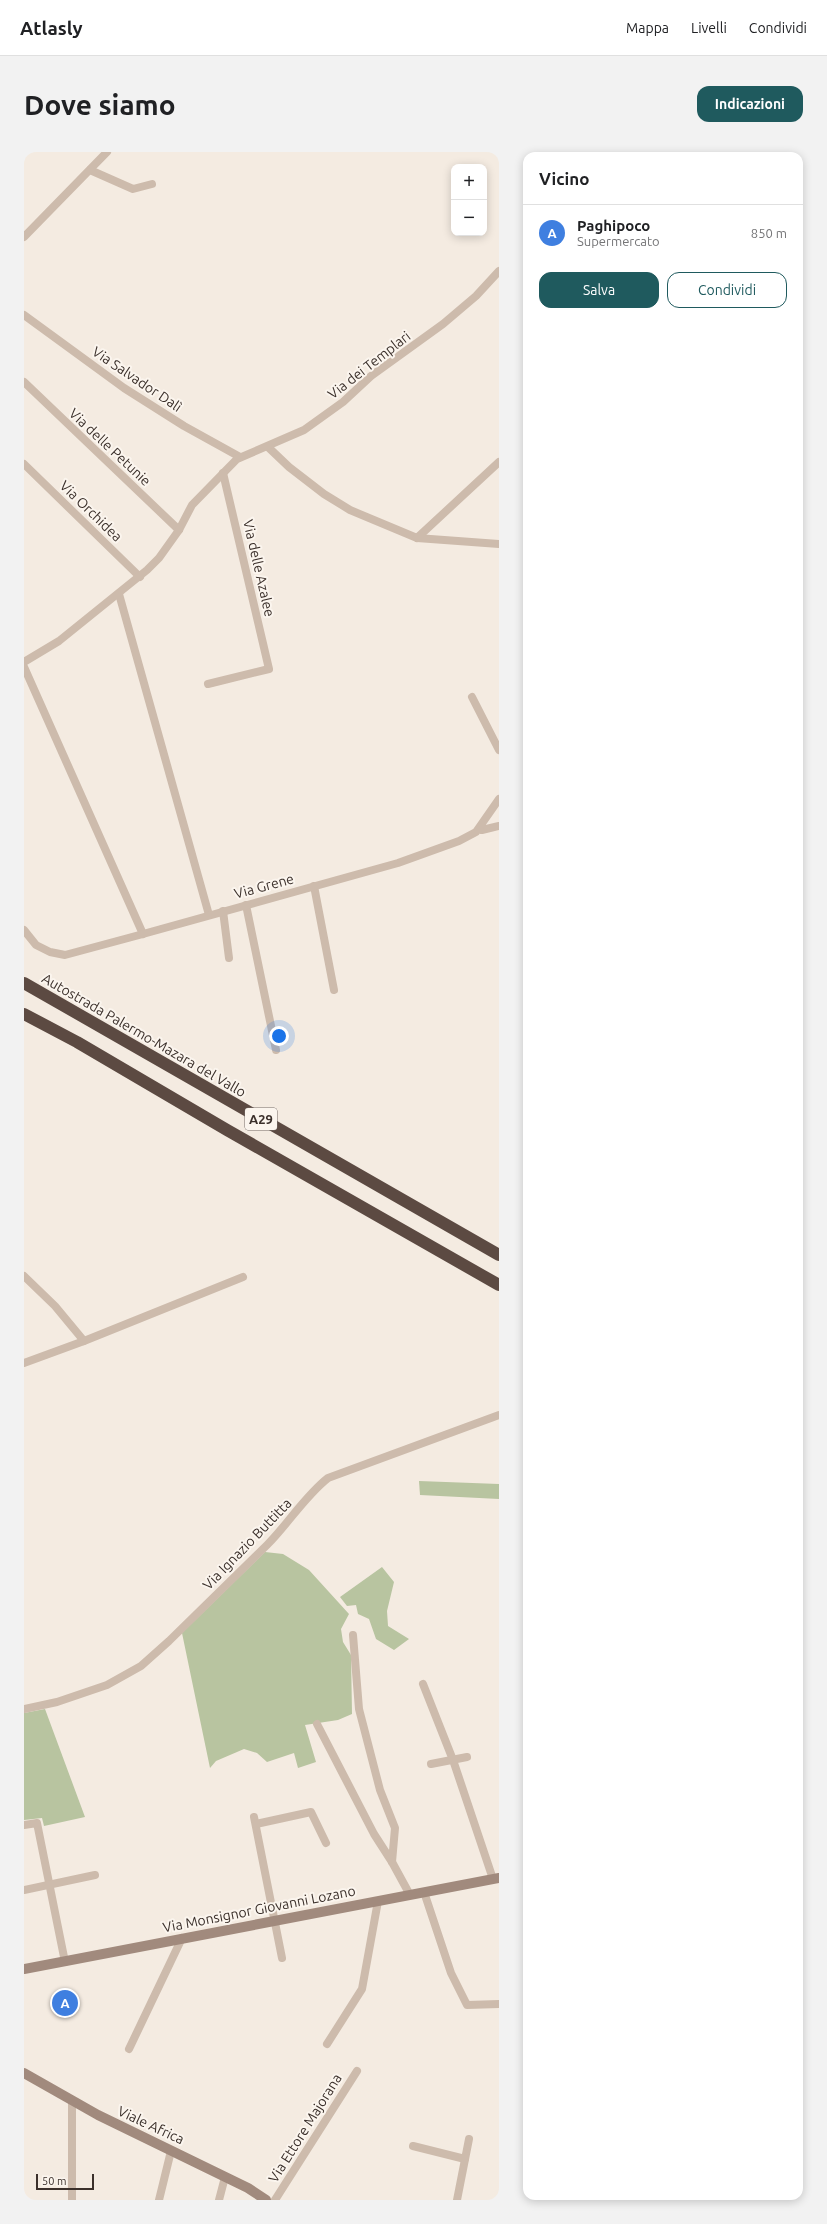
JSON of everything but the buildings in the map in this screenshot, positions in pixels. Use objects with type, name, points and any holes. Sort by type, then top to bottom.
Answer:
[{"type":"highway","name":"Autostrada Palermo-Mazara del Vallo","points":[[24,983],[499,1255]]},
{"type":"highway","name":"A29","points":[[24,1014],[77,1042],[227,1130],[499,1285]]},
{"type":"main road","name":"Via Monsignor Giovanni Lozano","points":[[24,1970],[274,1920],[496,1879]]},
{"type":"main road","name":"Viale Africa","points":[[24,2073],[72,2101],[225,2177],[266,2200]]},
{"type":"street","points":[[24,237],[107,152]]},
{"type":"street","points":[[90,170],[133,189],[152,184]]},
{"type":"street","name":"Via dei Templari","points":[[240,457],[252,451],[268,447],[304,430],[343,402],[371,376],[443,324],[476,296],[499,271]]},
{"type":"street","name":"Via Salvador Dalì","points":[[24,315],[124,388],[184,426],[240,457]]},
{"type":"street","name":"Via delle Petunie","points":[[24,382],[179,530]]},
{"type":"street","points":[[268,447],[289,467],[324,494],[350,510],[417,538],[499,544]]},
{"type":"street","points":[[24,662],[59,641],[140,577],[159,558],[179,530],[192,505],[240,457]]},
{"type":"street","points":[[417,538],[499,462]]},
{"type":"street","name":"Via Orchidea","points":[[24,464],[140,577]]},
{"type":"street","name":"Via delle Azalee","points":[[208,684],[269,669],[223,473]]},
{"type":"street","points":[[119,594],[209,915]]},
{"type":"street","points":[[24,667],[143,934]]},
{"type":"street","points":[[472,697],[499,750]]},
{"type":"street","name":"Via Grene","points":[[24,930],[36,945],[50,952],[65,955],[143,934],[398,863],[459,841],[476,832],[499,799]]},
{"type":"street","points":[[482,830],[499,826]]},
{"type":"street","points":[[314,886],[334,990]]},
{"type":"street","points":[[246,905],[276,1050]]},
{"type":"street","points":[[223,911],[229,958]]},
{"type":"street","points":[[24,1276],[55,1306],[84,1341]]},
{"type":"street","points":[[24,1363],[84,1341],[243,1277]]},
{"type":"street","name":"Via Ignazio Buttitta","points":[[24,1709],[57,1702],[106,1685],[152,1658],[285,1527],[315,1488],[328,1478],[499,1415]]},
{"type":"street","points":[[353,1635],[359,1709],[380,1790],[395,1828],[392,1862]]},
{"type":"street","points":[[423,1684],[453,1760],[496,1879]]},
{"type":"street","points":[[317,1724],[374,1834],[392,1862],[410,1895]]},
{"type":"street","points":[[431,1764],[467,1757]]},
{"type":"street","points":[[282,1958],[255,1820],[311,1812],[326,1843]]},
{"type":"street","points":[[24,1825],[37,1822],[65,1962]]},
{"type":"street","points":[[24,1890],[95,1875]]},
{"type":"street","points":[[424,1892],[450,1973],[467,2005],[499,2004]]},
{"type":"street","points":[[327,2044],[362,1989],[378,1901]]},
{"type":"street","points":[[129,2049],[182,1938]]},
{"type":"street","name":"Via Ettore Majorana","points":[[275,2200],[357,2071]]},
{"type":"street","points":[[72,2101],[72,2200]]},
{"type":"street","points":[[457,2200],[469,2139]]},
{"type":"street","points":[[413,2146],[465,2159]]},
{"type":"street","points":[[159,2200],[171,2151]]},
{"type":"street","points":[[219,2200],[225,2177]]},
{"type":"green space","points":[[419,1481],[499,1484],[499,1499],[420,1495]]},
{"type":"green space","points":[[265,1552],[283,1554],[309,1570],[349,1614],[341,1629],[343,1642],[351,1655],[352,1714],[338,1720],[305,1725],[316,1762],[298,1768],[294,1753],[267,1762],[257,1753],[244,1749],[216,1761],[210,1768],[182,1633]]},
{"type":"green space","points":[[382,1567],[394,1582],[387,1611],[388,1626],[409,1639],[394,1650],[376,1639],[369,1619],[358,1614],[356,1605],[347,1606],[340,1597]]},
{"type":"green space","points":[[45,1709],[85,1817],[44,1826],[42,1818],[24,1820],[24,1713]]},
{"type":"place","name":"Paghipoco","points":[[65,2003]]}]
